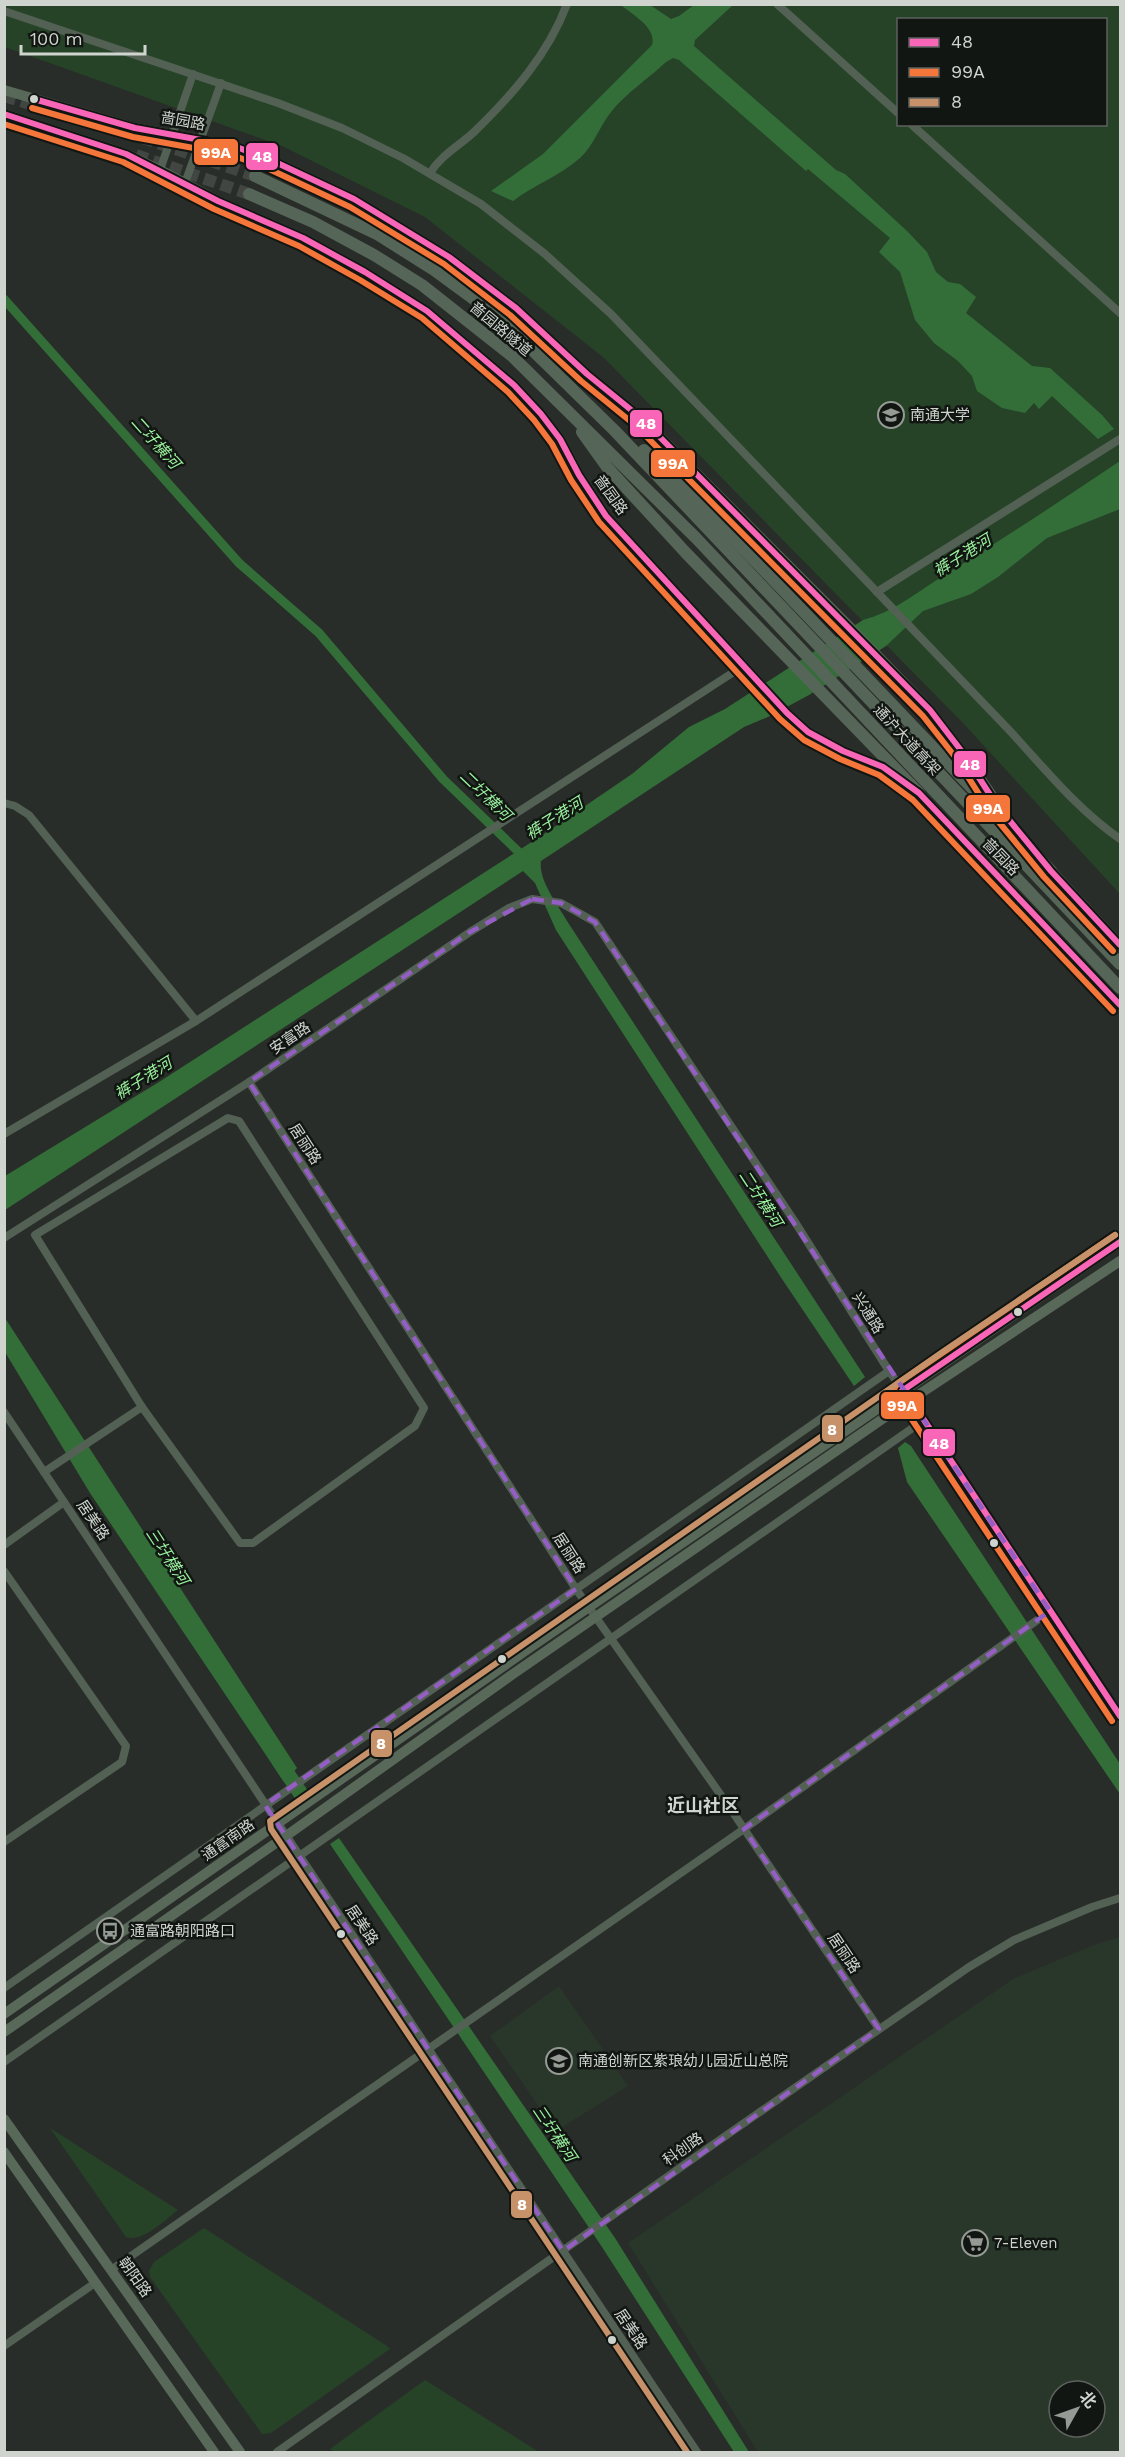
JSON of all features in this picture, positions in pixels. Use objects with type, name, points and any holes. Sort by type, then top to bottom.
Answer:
[{"type":"highway","name":"啬园路隧道","points":[[255,176],[377,234],[434,270],[479,303],[556,372],[708,528],[823,641]]},
{"type":"highway","name":"啬园路隧道","points":[[249,194],[313,222],[422,285],[503,349],[558,400],[696,538]]},
{"type":"highway","points":[[556,372],[628,434],[853,672],[1051,871]]},
{"type":"highway","points":[[558,400],[607,467],[686,553],[919,793]]},
{"type":"highway","name":"通沪大道高架","points":[[696,538],[1120,988]]},
{"type":"highway","name":"通沪大道高架","points":[[853,672],[1120,964]]},
{"type":"main road","name":"啬园路","points":[[4,90],[135,128],[234,146],[300,173],[354,200],[449,257],[516,308],[587,374],[641,418],[930,710],[963,753],[996,804],[1051,871],[1120,945]]},
{"type":"main road","name":"啬园路","points":[[4,114],[126,154],[218,201],[303,238],[427,311],[514,385],[541,414],[560,439],[579,476],[606,516],[787,713],[808,732],[843,751],[884,767],[919,793],[1120,1005]]},
{"type":"main road","name":"通富南路","points":[[4,2014],[902,1390],[1120,1242]]},
{"type":"main road","name":"通富南路","points":[[4,2032],[286,1836],[513,1674],[909,1401],[1120,1261]]},
{"type":"main road","name":"朝阳路","points":[[4,2120],[240,2452]]},
{"type":"main road","points":[[4,2152],[214,2452]]},
{"type":"street","points":[[430,173],[437,162],[469,136],[500,106],[530,71],[559,26],[567,4]]},
{"type":"street","points":[[777,4],[897,112]]},
{"type":"street","points":[[4,11],[278,103],[342,128],[430,173],[481,204],[582,286],[649,352],[1062,787],[1095,820],[1120,839]]},
{"type":"street","points":[[160,170],[193,74]]},
{"type":"street","points":[[185,183],[220,83]]},
{"type":"street","points":[[913,126],[1120,313]]},
{"type":"street","points":[[877,592],[1120,439]]},
{"type":"street","points":[[4,1134],[196,1021],[743,666]]},
{"type":"street","points":[[4,803],[15,806],[29,815],[196,1021]]},
{"type":"street","name":"安富路","points":[[4,1238],[249,1082],[509,908],[532,899],[561,903],[595,922]]},
{"type":"street","name":"兴通路","points":[[595,922],[795,1222],[889,1371],[924,1420],[1120,1716]]},
{"type":"street","name":"居丽路","points":[[249,1082],[576,1589],[612,1638],[879,2029]]},
{"type":"street","points":[[228,1118],[239,1121],[424,1408],[415,1426],[253,1543],[240,1543],[142,1407],[35,1235],[228,1118]]},
{"type":"street","points":[[4,1988],[889,1371]]},
{"type":"street","points":[[44,1472],[142,1407]]},
{"type":"street","name":"居美路","points":[[4,1412],[697,2452]]},
{"type":"street","points":[[4,2062],[924,1420]]},
{"type":"street","points":[[4,1545],[64,1502]]},
{"type":"street","points":[[4,1571],[126,1746],[122,1762],[4,1842]]},
{"type":"street","points":[[111,2270],[744,1830],[1050,1611]]},
{"type":"street","name":"科创路","points":[[277,2452],[969,1967],[1014,1940],[1092,1907],[1120,1898]]},
{"type":"street","points":[[4,2346],[95,2283]]},
{"type":"highlighted area","points":[[532,899],[561,903],[595,922],[1050,1611],[744,1829],[879,2029],[563,2251],[265,1805],[576,1589],[249,1082],[470,932]]},
{"type":"shaded area","name":"南通大学","points":[[5,4],[1120,5],[1120,894],[962,722],[603,357],[425,217],[282,146],[5,47]]},
{"type":"shaded area","points":[[621,5],[650,5],[671,19],[694,5],[733,5],[695,40],[694,46],[836,170],[845,174],[907,231],[927,252],[936,272],[948,282],[960,284],[976,297],[966,313],[1032,366],[1050,368],[1102,415],[1114,429],[1098,439],[1052,396],[1039,409],[1034,403],[1025,413],[1002,408],[977,391],[972,376],[958,361],[934,343],[915,320],[900,272],[879,252],[890,238],[808,169],[806,171],[679,60],[673,58],[666,62],[624,98],[607,118],[585,153],[572,164],[513,201],[491,191],[543,154],[652,45],[653,39],[648,28]]},
{"type":"shaded area","points":[[1120,461],[1120,509],[1047,538],[998,577],[971,594],[923,611],[886,646],[809,695],[744,727],[541,861],[546,884],[567,921],[865,1377],[854,1386],[556,930],[535,883],[523,871],[5,1210],[5,1176],[159,1082],[544,834],[632,774],[689,727],[725,709],[863,620],[905,601]]},
{"type":"shaded area","points":[[5,1318],[297,1768],[284,1782],[90,1493],[5,1352]]},
{"type":"shaded area","points":[[905,1442],[911,1446],[1120,1764],[1120,1794],[907,1482],[898,1448]]},
{"type":"shaded area","points":[[339,1838],[615,2238],[749,2452],[734,2452],[602,2247],[330,1844]]},
{"type":"shaded area","points":[[1120,1937],[1120,2452],[758,2452],[628,2243],[1013,1979],[1096,1944]]},
{"type":"shaded area","name":"南通创新区紫琅幼儿园近山总院","points":[[559,1986],[628,2086],[556,2131],[490,2036]]},
{"type":"shaded area","points":[[50,2128],[178,2210],[146,2234],[139,2237],[126,2237]]},
{"type":"shaded area","points":[[204,2228],[390,2349],[271,2433],[262,2434],[150,2277],[149,2271],[154,2262]]},
{"type":"shaded area","points":[[425,2380],[539,2452],[335,2452],[330,2449]]},
{"type":"waterway","name":"二圩横河","points":[[4,299],[239,563],[319,633],[443,779],[526,859]]},
{"type":"waterway","name":"三圩横河","points":[[279,1761],[301,1794]]},
{"type":"tunnel","points":[[4,96],[149,140],[255,176]]},
{"type":"tunnel","points":[[136,155],[249,194]]},
{"type":"transit line","name":"48","points":[[34,99],[135,128],[234,146],[273,161],[354,199],[449,257],[516,308],[587,374],[641,418],[930,710],[963,753],[996,804],[1051,871],[1120,945]]},
{"type":"transit line","name":"99A","points":[[32,108],[133,137],[232,155],[269,169],[350,207],[444,264],[510,315],[581,381],[635,425],[923,716],[956,758],[989,810],[1044,877],[1113,951]]},
{"type":"transit line","name":"48","points":[[4,114],[126,154],[218,201],[303,238],[365,272],[427,311],[514,385],[541,414],[560,439],[579,475],[606,516],[787,713],[808,732],[843,751],[883,767],[919,793],[1120,1005]]},
{"type":"transit line","name":"99A","points":[[4,124],[123,162],[214,209],[299,246],[422,318],[508,392],[534,420],[552,444],[571,480],[599,522],[780,719],[804,740],[840,759],[879,775],[913,800],[1113,1011]]},
{"type":"transit line","name":"99A","points":[[1112,1721],[893,1391],[897,1384],[1115,1235]]},
{"type":"transit line","name":"8","points":[[687,2452],[271,1829],[270,1821],[944,1351],[1115,1235]]},
{"type":"transit line","name":"48","points":[[1120,1242],[902,1391],[924,1420],[1120,1716]]},
{"type":"place","name":"南通大学","points":[[891,415]]},
{"type":"place","name":"通富路朝阳路口","points":[[110,1931]]},
{"type":"place","name":"南通创新区紫琅幼儿园近山总院","points":[[559,2061]]},
{"type":"place","name":"7-Eleven","points":[[975,2243]]},
{"type":"district","name":"近山社区","points":[[703,1806]]},
{"type":"water label","name":"裤子港河","points":[[962,555]]},
{"type":"water label","name":"裤子港河","points":[[554,818]]},
{"type":"water label","name":"裤子港河","points":[[143,1078]]}]
